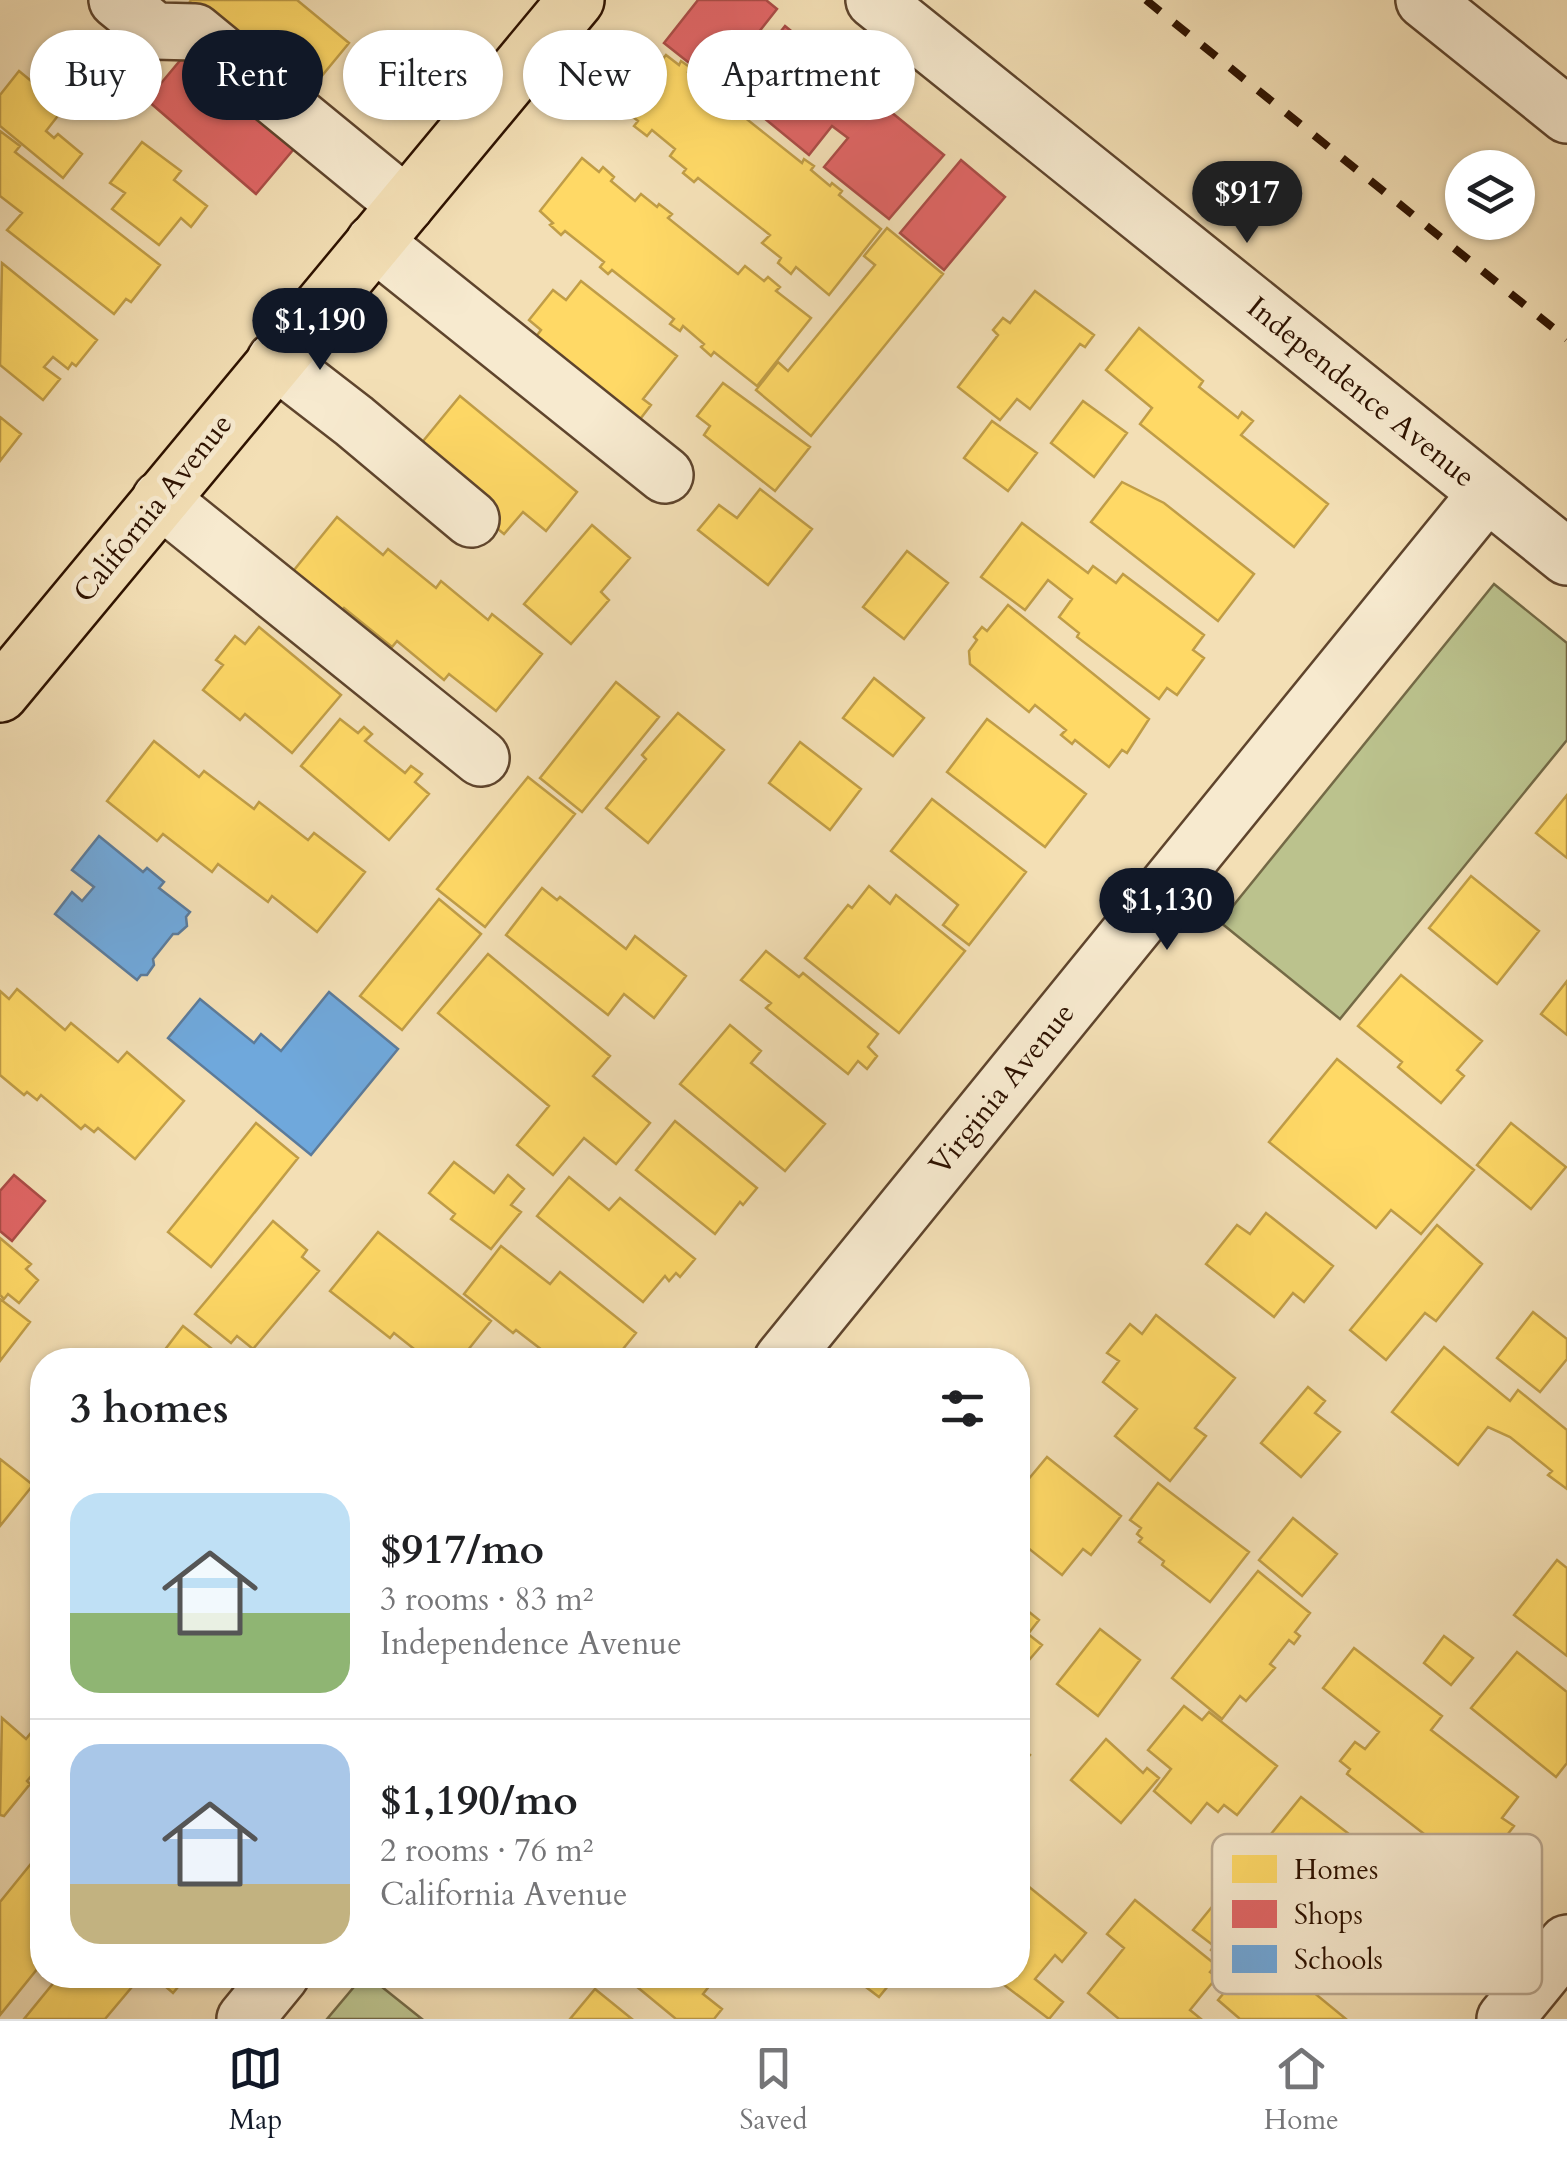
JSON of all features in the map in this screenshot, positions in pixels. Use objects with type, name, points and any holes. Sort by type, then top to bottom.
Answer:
[{"type":"main road","name":"California Avenue","points":[[0,694],[576,0]]},
{"type":"street","points":[[117,0],[155,32],[195,32],[390,224],[665,475]]},
{"type":"street","name":"Independence Avenue","points":[[874,0],[1567,558]]},
{"type":"street","points":[[1424,0],[1567,114]]},
{"type":"street","points":[[275,360],[471,519]]},
{"type":"street","name":"Virginia Avenue","points":[[792,1348],[1487,493]]},
{"type":"street","points":[[160,499],[481,758]]},
{"type":"street","points":[[1542,1974],[1567,1943]]},
{"type":"street","points":[[246,2019],[271,1988]]},
{"type":"street","points":[[1505,2019],[1525,1994]]},
{"type":"green space","points":[[1494,584],[1567,643],[1567,740],[1340,1019],[1220,922]]},
{"type":"green space","points":[[353,1988],[383,1988],[422,2019],[327,2019]]},
{"type":"building: Homes","points":[[191,0],[297,0],[343,38],[343,50],[323,75],[323,30],[218,30],[188,5]]},
{"type":"building: Homes","points":[[667,56],[679,65],[681,61],[687,65],[687,120],[748,120],[802,163],[804,159],[814,166],[811,170],[842,191],[839,195],[881,229],[829,295],[796,267],[791,274],[778,263],[781,258],[762,243],[770,235],[698,178],[694,182],[683,173],[686,169],[670,156],[675,149],[652,130],[647,136],[634,126],[638,121],[667,120]]},
{"type":"building: Homes","points":[[19,71],[30,80],[30,120],[55,120],[46,131],[54,138],[58,134],[82,154],[63,178],[0,126],[0,95]]},
{"type":"building: Homes","points":[[0,131],[20,146],[15,152],[160,265],[131,302],[126,299],[114,314],[7,230],[22,213],[0,196]]},
{"type":"building: Homes","points":[[142,142],[181,171],[174,180],[207,206],[191,227],[181,218],[159,245],[112,209],[125,193],[110,183]]},
{"type":"building: Homes","points":[[582,158],[599,172],[603,167],[614,177],[611,181],[635,201],[641,194],[657,207],[659,204],[672,214],[668,218],[738,274],[745,266],[764,281],[768,277],[780,287],[776,291],[811,318],[757,386],[714,352],[711,356],[701,347],[704,344],[683,326],[680,331],[670,324],[674,319],[612,270],[608,274],[600,267],[604,262],[565,231],[561,235],[550,225],[553,223],[540,211]]},
{"type":"building: Homes","points":[[887,228],[943,274],[811,436],[756,390],[778,362],[788,371],[875,265],[864,256]]},
{"type":"building: Homes","points":[[2,263],[97,340],[76,366],[72,363],[68,369],[53,357],[44,367],[60,379],[43,400],[0,365]]},
{"type":"building: Homes","points":[[581,281],[677,356],[643,399],[651,405],[634,427],[527,349],[541,330],[529,320],[553,290],[566,300]]},
{"type":"building: Homes","points":[[1035,291],[1094,335],[1085,347],[1080,344],[1030,409],[1017,399],[1000,420],[958,387],[998,335],[993,330],[1003,318],[1010,323]]},
{"type":"building: Homes","points":[[1139,328],[1203,381],[1199,387],[1238,418],[1242,412],[1253,421],[1241,435],[1328,504],[1294,547],[1140,424],[1152,408],[1106,370]]},
{"type":"building: Homes","points":[[723,383],[810,447],[775,491],[704,435],[710,426],[697,416]]},
{"type":"building: Homes","points":[[460,396],[577,492],[546,531],[523,512],[504,534],[410,457]]},
{"type":"building: Homes","points":[[1083,401],[1127,433],[1094,477],[1051,443]]},
{"type":"building: Homes","points":[[0,417],[21,434],[0,461]]},
{"type":"building: Homes","points":[[992,421],[1037,453],[1008,491],[964,458]]},
{"type":"building: Homes","points":[[1122,482],[1164,503],[1254,574],[1218,621],[1091,522]]},
{"type":"building: Homes","points":[[760,489],[812,529],[768,585],[698,530],[719,505],[737,518]]},
{"type":"building: Homes","points":[[337,517],[383,555],[388,549],[436,588],[441,581],[488,620],[492,614],[542,654],[496,711],[449,674],[444,680],[397,641],[392,647],[344,608],[339,614],[290,575]]},
{"type":"building: Homes","points":[[1022,523],[1088,573],[1093,566],[1116,583],[1123,574],[1204,635],[1193,650],[1204,658],[1177,695],[1167,688],[1159,699],[1077,637],[1079,633],[1059,617],[1072,599],[1048,580],[1025,610],[981,577]]},
{"type":"building: Homes","points":[[592,525],[630,558],[601,592],[609,600],[571,644],[524,604]]},
{"type":"building: Homes","points":[[907,551],[948,583],[904,639],[863,607]]},
{"type":"building: Homes","points":[[1008,605],[1149,719],[1127,753],[1122,750],[1109,767],[1075,740],[1072,744],[1061,735],[1066,730],[1035,705],[1029,712],[970,664],[969,651],[977,640],[974,637],[982,627],[987,631]]},
{"type":"building: Homes","points":[[259,627],[341,695],[292,753],[245,714],[240,720],[203,690],[223,665],[216,660],[235,636],[245,644]]},
{"type":"building: Homes","points":[[874,678],[924,718],[893,756],[843,718]]},
{"type":"building: Homes","points":[[616,682],[659,717],[582,812],[540,778]]},
{"type":"building: Homes","points":[[678,713],[724,750],[648,843],[606,808],[646,759],[642,755]]},
{"type":"building: Homes","points":[[340,719],[358,733],[364,727],[372,734],[365,741],[405,773],[411,766],[422,774],[415,782],[429,794],[389,840],[301,766]]},
{"type":"building: Homes","points":[[987,719],[1086,794],[1045,847],[947,772]]},
{"type":"building: Homes","points":[[154,741],[199,777],[204,771],[254,809],[259,802],[308,840],[314,833],[365,872],[317,932],[272,896],[268,902],[218,864],[212,872],[163,834],[157,841],[107,801]]},
{"type":"building: Homes","points":[[800,742],[861,789],[830,830],[769,783]]},
{"type":"building: Homes","points":[[528,777],[575,814],[485,927],[437,889]]},
{"type":"building: Homes","points":[[1567,795],[1567,858],[1536,833]]},
{"type":"building: Homes","points":[[932,799],[1026,872],[969,945],[943,925],[958,905],[891,851]]},
{"type":"building: Homes","points":[[1471,876],[1539,931],[1497,984],[1429,928]]},
{"type":"building: Homes","points":[[869,886],[890,904],[896,895],[965,951],[899,1033],[805,958],[848,905],[852,908]]},
{"type":"building: Homes","points":[[542,888],[557,900],[560,897],[626,949],[635,936],[686,976],[654,1018],[624,994],[608,1015],[506,935]]},
{"type":"building: Homes","points":[[439,899],[481,934],[402,1030],[360,996]]},
{"type":"building: Homes","points":[[766,951],[799,977],[803,973],[878,1034],[868,1047],[877,1056],[867,1069],[858,1061],[848,1074],[766,1008],[771,1003],[741,980]]},
{"type":"building: Homes","points":[[488,954],[610,1056],[593,1076],[650,1123],[616,1164],[584,1138],[553,1175],[517,1145],[549,1106],[438,1013]]},
{"type":"building: Homes","points":[[1401,975],[1482,1041],[1457,1070],[1464,1076],[1441,1103],[1398,1067],[1402,1062],[1358,1026]]},
{"type":"building: Homes","points":[[1567,981],[1567,1035],[1541,1014]]},
{"type":"building: Homes","points":[[17,989],[65,1030],[71,1023],[118,1062],[127,1052],[184,1101],[135,1159],[98,1128],[94,1132],[85,1125],[81,1129],[41,1095],[37,1100],[27,1092],[24,1095],[0,1075],[0,991],[9,999]]},
{"type":"building: Homes","points":[[730,1025],[761,1051],[751,1063],[825,1124],[785,1171],[680,1084]]},
{"type":"building: Homes","points":[[1337,1059],[1474,1170],[1421,1234],[1391,1210],[1376,1228],[1269,1142]]},
{"type":"building: Homes","points":[[675,1121],[757,1188],[743,1205],[740,1202],[715,1234],[636,1170]]},
{"type":"building: Homes","points":[[256,1123],[298,1158],[211,1267],[168,1232]]},
{"type":"building: Homes","points":[[1511,1123],[1566,1167],[1531,1209],[1477,1165]]},
{"type":"building: Homes","points":[[454,1162],[494,1193],[508,1175],[524,1189],[511,1205],[521,1212],[491,1249],[451,1219],[455,1214],[429,1193]]},
{"type":"building: Homes","points":[[569,1177],[609,1210],[620,1198],[695,1259],[680,1277],[676,1273],[669,1281],[665,1276],[643,1302],[537,1216]]},
{"type":"building: Homes","points":[[1266,1213],[1333,1266],[1304,1302],[1293,1293],[1274,1317],[1206,1264],[1237,1225],[1250,1234]]},
{"type":"building: Homes","points":[[273,1221],[307,1250],[302,1257],[319,1271],[254,1348],[237,1336],[231,1343],[195,1314]]},
{"type":"building: Homes","points":[[1437,1225],[1482,1264],[1436,1321],[1425,1313],[1386,1360],[1350,1330]]},
{"type":"building: Homes","points":[[378,1232],[491,1321],[470,1348],[413,1348],[394,1333],[390,1338],[330,1291]]},
{"type":"building: Homes","points":[[0,1238],[31,1264],[26,1269],[38,1280],[19,1303],[8,1294],[4,1299],[0,1295]]},
{"type":"building: Homes","points":[[501,1246],[550,1284],[560,1272],[636,1333],[624,1348],[539,1348],[516,1330],[513,1333],[464,1294]]},
{"type":"building: Homes","points":[[0,1299],[30,1322],[0,1361]]},
{"type":"building: Homes","points":[[1533,1312],[1567,1339],[1567,1359],[1540,1392],[1497,1358]]},
{"type":"building: Homes","points":[[1156,1315],[1235,1378],[1195,1428],[1206,1436],[1170,1481],[1115,1436],[1137,1409],[1103,1382],[1119,1361],[1107,1353],[1130,1324],[1142,1334]]},
{"type":"building: Homes","points":[[183,1326],[211,1348],[166,1348]]},
{"type":"building: Homes","points":[[1444,1347],[1510,1401],[1518,1390],[1567,1430],[1567,1489],[1548,1475],[1552,1471],[1510,1437],[1488,1427],[1458,1465],[1392,1412]]},
{"type":"building: Homes","points":[[1308,1387],[1325,1401],[1315,1413],[1340,1432],[1301,1477],[1261,1443]]},
{"type":"building: Homes","points":[[1047,1457],[1121,1516],[1091,1555],[1083,1549],[1062,1575],[1030,1550],[1030,1477]]},
{"type":"building: Homes","points":[[0,1459],[30,1483],[30,1489],[0,1526]]},
{"type":"building: Homes","points":[[1158,1483],[1249,1552],[1210,1602],[1139,1542],[1142,1538],[1137,1534],[1141,1528],[1130,1520]]},
{"type":"building: Homes","points":[[1293,1518],[1337,1554],[1302,1596],[1259,1560]]},
{"type":"building: Homes","points":[[1557,1560],[1567,1568],[1567,1656],[1514,1615]]},
{"type":"building: Homes","points":[[1258,1571],[1310,1613],[1295,1632],[1300,1636],[1294,1644],[1289,1640],[1270,1664],[1275,1668],[1246,1701],[1240,1696],[1222,1719],[1172,1678]]},
{"type":"building: Homes","points":[[1030,1613],[1039,1620],[1030,1631]]},
{"type":"building: Homes","points":[[1100,1629],[1140,1660],[1098,1716],[1057,1684]]},
{"type":"building: Homes","points":[[1030,1636],[1042,1645],[1030,1659]]},
{"type":"building: Homes","points":[[1444,1636],[1473,1658],[1451,1685],[1424,1663]]},
{"type":"building: Homes","points":[[1354,1648],[1442,1716],[1431,1730],[1518,1797],[1502,1818],[1514,1826],[1508,1834],[1424,1834],[1347,1774],[1350,1769],[1340,1761],[1355,1742],[1365,1749],[1379,1732],[1323,1688]]},
{"type":"building: Homes","points":[[1517,1652],[1567,1692],[1567,1763],[1556,1777],[1471,1708]]},
{"type":"building: Homes","points":[[1184,1706],[1202,1720],[1209,1712],[1277,1766],[1237,1815],[1224,1805],[1218,1812],[1207,1803],[1191,1823],[1154,1791],[1171,1769],[1148,1750]]},
{"type":"building: Homes","points":[[2,1718],[26,1739],[30,1734],[30,1784],[4,1816],[0,1815]]},
{"type":"building: Homes","points":[[1106,1739],[1143,1773],[1147,1768],[1159,1778],[1121,1823],[1071,1780]]},
{"type":"building: Homes","points":[[1301,1797],[1349,1834],[1271,1834]]},
{"type":"building: Homes","points":[[30,1865],[30,1978],[0,2015],[0,1902]]},
{"type":"building: Homes","points":[[1030,1888],[1086,1933],[1062,1962],[1055,1955],[1035,1979],[1063,2002],[1049,2019],[1008,1988],[1030,1988]]},
{"type":"building: Homes","points":[[1135,1900],[1212,1962],[1212,1983],[1190,2010],[1201,2019],[1119,2019],[1088,1993],[1124,1948],[1107,1934]]},
{"type":"building: Homes","points":[[1211,1908],[1212,1909],[1212,1944],[1193,1930]]},
{"type":"building: Homes","points":[[49,1988],[131,1988],[105,2019],[24,2019]]},
{"type":"building: Homes","points":[[638,1988],[708,1988],[703,1994],[722,2009],[714,2019],[676,2019]]},
{"type":"building: Homes","points":[[867,1988],[886,1988],[879,1997]]},
{"type":"building: Homes","points":[[595,1989],[632,2019],[570,2019]]},
{"type":"building: Homes","points":[[1223,1994],[1316,1994],[1346,2019],[1240,2019],[1218,2000]]},
{"type":"building: Shops","points":[[698,0],[766,0],[777,9],[760,30],[687,30],[687,61],[667,45],[667,39]]},
{"type":"building: Shops","points":[[182,58],[182,120],[283,120],[304,137],[256,194],[162,113],[162,82]]},
{"type":"building: Shops","points":[[766,120],[901,120],[944,155],[889,219],[824,167],[848,138],[832,126],[809,155]]},
{"type":"building: Shops","points":[[961,160],[1005,197],[944,270],[900,233]]},
{"type":"building: Shops","points":[[14,1175],[45,1201],[12,1241],[0,1231],[0,1191]]},
{"type":"building: Schools","points":[[99,836],[143,872],[147,868],[164,882],[159,888],[190,912],[187,926],[173,934],[153,959],[154,965],[147,975],[137,980],[55,914],[72,892],[82,901],[94,887],[72,870]]},
{"type":"building: Schools","points":[[329,992],[398,1049],[311,1155],[168,1038],[200,999],[254,1043],[261,1034],[281,1051]]},
{"type":"railway","points":[[1146,0],[1567,339]]}]
